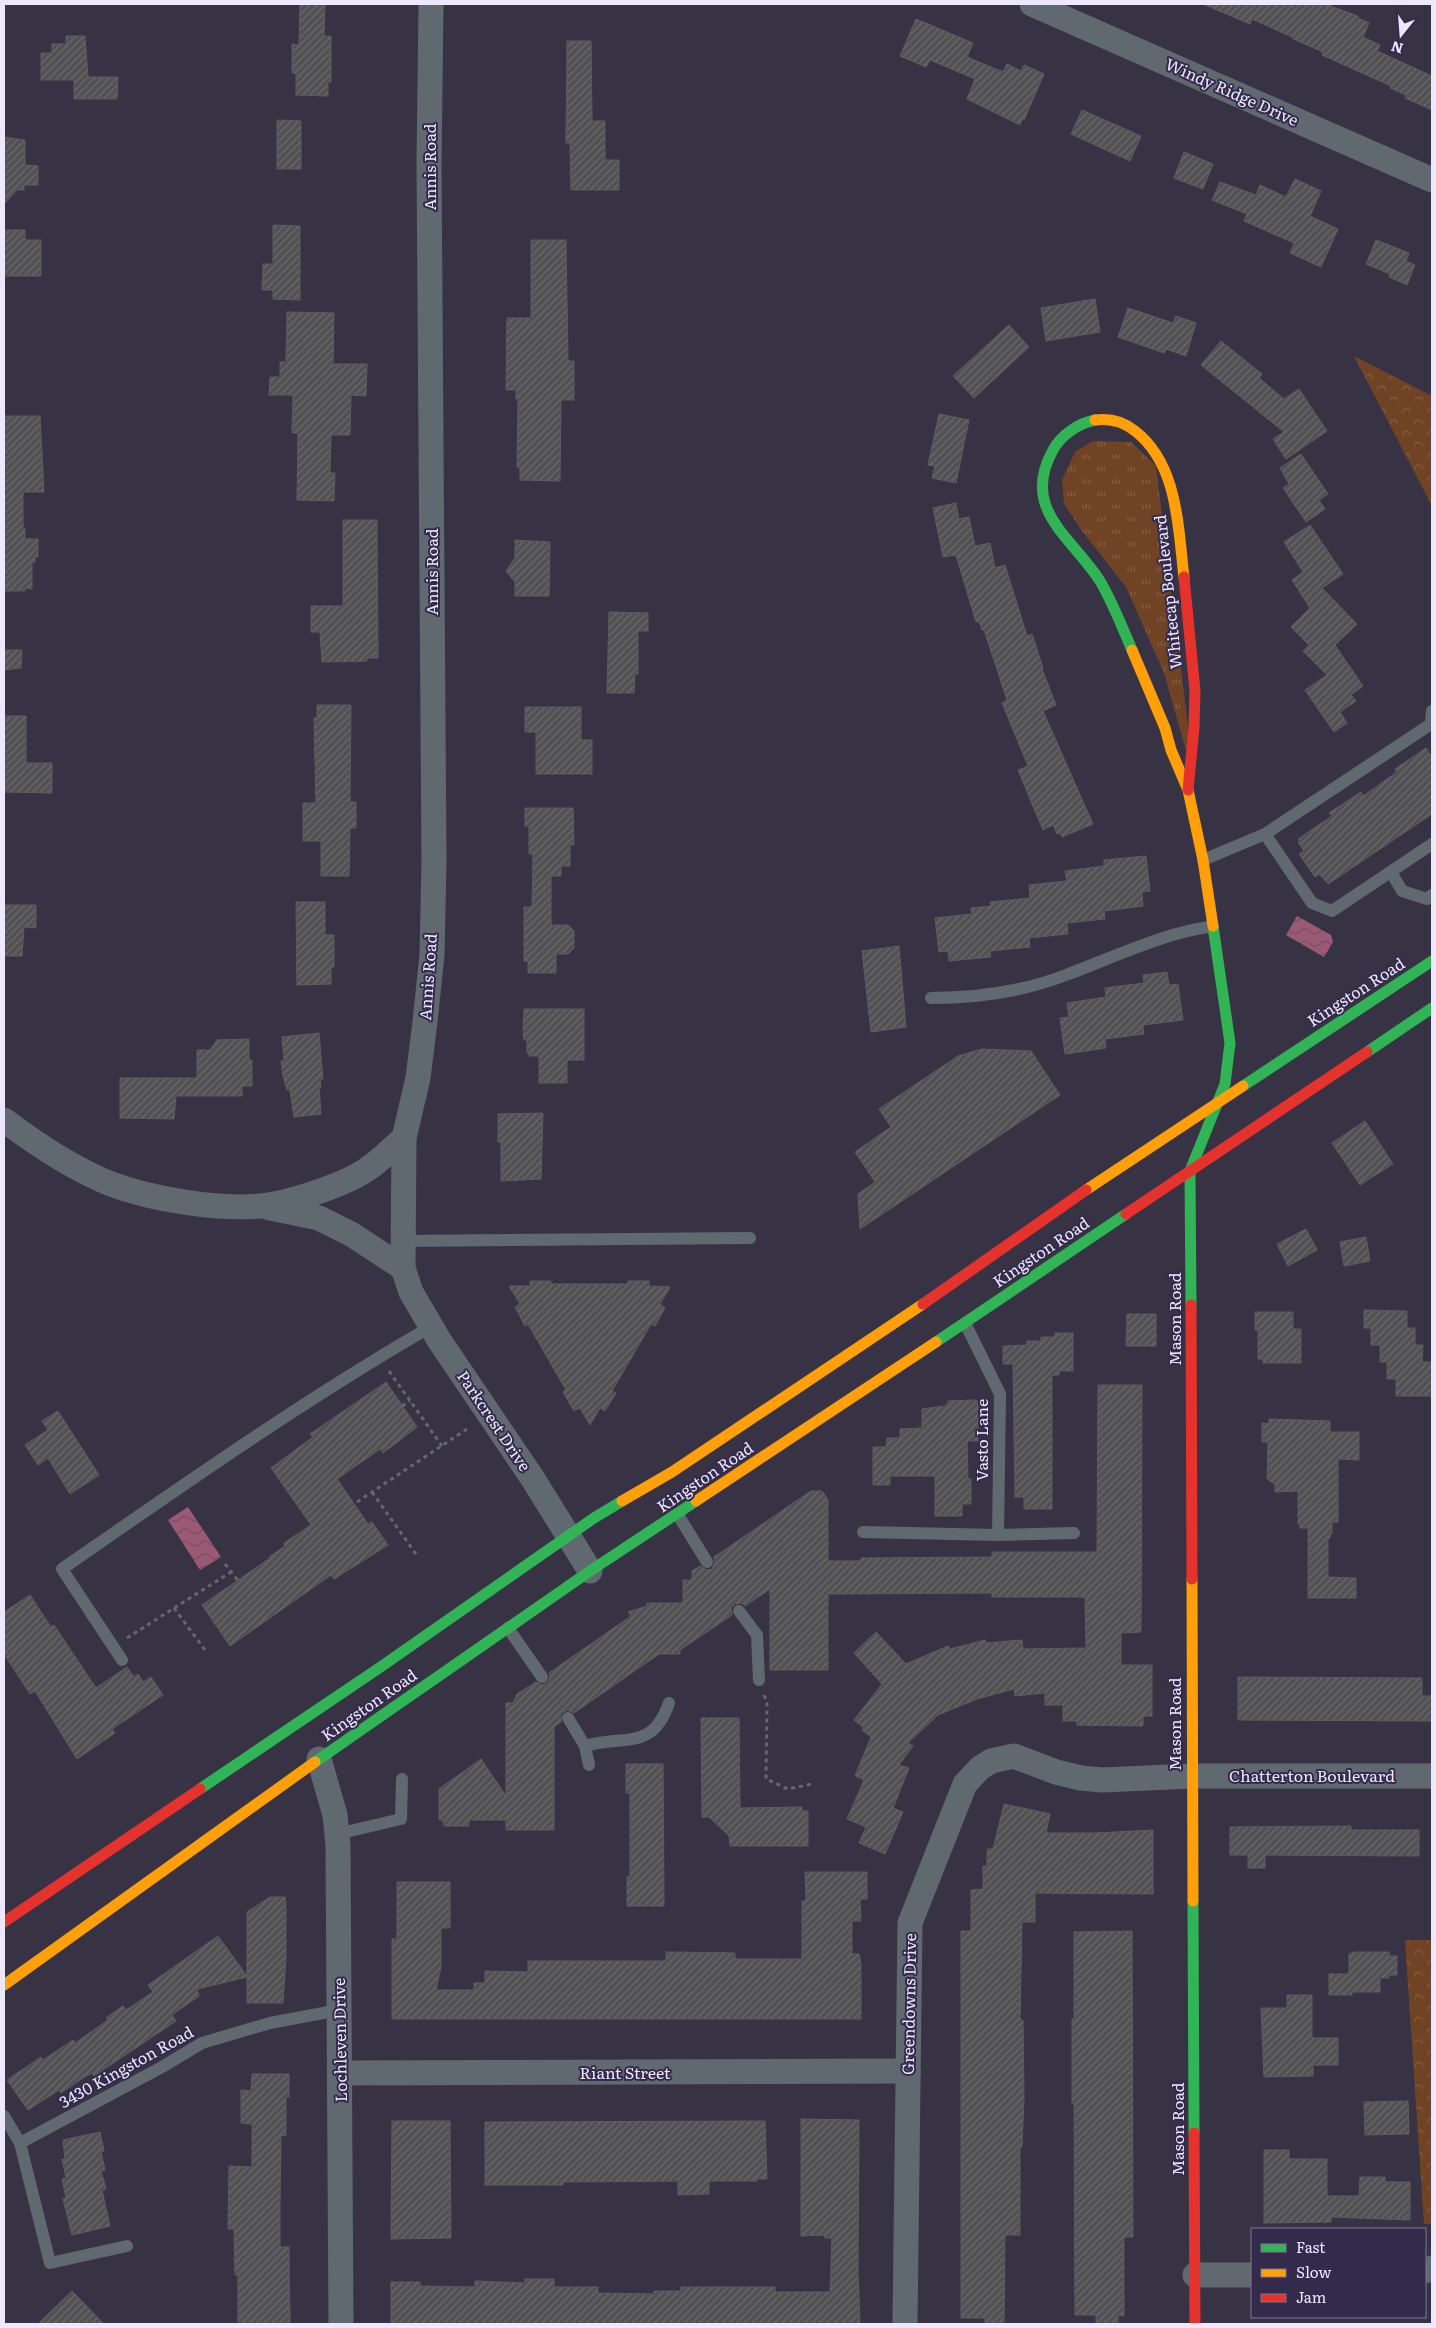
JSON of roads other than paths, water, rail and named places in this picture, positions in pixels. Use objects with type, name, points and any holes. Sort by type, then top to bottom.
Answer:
[{"type":"main road","name":"Whitecap Boulevard","points":[[1188,790],[1195,708],[1190,631],[1176,508],[1160,462],[1142,435],[1126,423],[1110,418],[1096,418],[1069,431],[1060,438],[1048,453],[1044,464],[1042,490],[1044,505],[1056,526],[1077,550],[1102,584],[1164,728],[1188,790],[1204,860],[1230,1043],[1225,1084],[1208,1127]]},
{"type":"main road","name":"Kingston Road","points":[[4,1922],[382,1666],[594,1518],[672,1477],[875,1338],[1105,1176],[1432,961]]},
{"type":"main road","name":"Kingston Road","points":[[4,1985],[319,1759],[590,1571],[678,1515],[1432,1008]]},
{"type":"main road","name":"Mason Road","points":[[1195,2324],[1190,1171],[1208,1127]]},
{"type":"main road","points":[[671,1501],[678,1515]]},
{"type":"street","name":"Annis Road","points":[[404,1138],[418,1078],[432,955],[434,861],[429,173],[431,4]]},
{"type":"street","name":"Windy Ridge Drive","points":[[1032,4],[1432,180]]},
{"type":"street","points":[[4,1120],[42,1146],[110,1183],[147,1195],[179,1201],[260,1206],[319,1218],[351,1234],[403,1268]]},
{"type":"street","points":[[260,1206],[301,1198],[366,1170],[404,1138]]},
{"type":"street","name":"Parkcrest Drive","points":[[404,1138],[403,1268],[411,1292],[590,1571]]},
{"type":"street","name":"Greendowns Drive","points":[[905,2324],[910,1923],[965,1784],[992,1761],[1014,1756],[1056,1772],[1081,1778],[1192,1776]]},
{"type":"street","name":"Lochleven Drive","points":[[319,1759],[335,1815],[337,1834],[341,2073],[341,2324]]},
{"type":"street","name":"Chatterton Boulevard","points":[[1192,1776],[1432,1776]]},
{"type":"street","name":"Riant Street","points":[[341,2073],[908,2071]]},
{"type":"street","points":[[1195,2275],[1251,2275]]},
{"type":"lane","points":[[1204,860],[1265,834],[1431,724],[1432,711]]},
{"type":"lane","points":[[1265,834],[1312,903],[1332,911],[1432,844]]},
{"type":"lane","points":[[1391,872],[1402,891],[1427,898],[1432,895]]},
{"type":"lane","points":[[931,998],[982,996],[1024,989],[1065,976],[1143,944],[1191,930],[1213,927]]},
{"type":"lane","points":[[402,1241],[750,1238]]},
{"type":"lane","name":"Vasto Lane","points":[[964,1323],[1000,1394],[998,1535]]},
{"type":"lane","points":[[122,1660],[62,1569],[220,1459],[379,1357],[432,1326]]},
{"type":"lane","points":[[678,1515],[707,1562]]},
{"type":"lane","points":[[863,1532],[998,1535],[1074,1533]]},
{"type":"lane","points":[[738,1611],[757,1635],[759,1680]]},
{"type":"lane","points":[[508,1628],[542,1677]]},
{"type":"lane","points":[[585,1746],[602,1741],[633,1740],[653,1731],[664,1719],[669,1703]]},
{"type":"lane","points":[[568,1718],[585,1746],[589,1765]]},
{"type":"lane","points":[[337,1834],[401,1819],[402,1780]]},
{"type":"lane","name":"3430 Kingston Road","points":[[20,2143],[162,2067],[202,2043],[270,2023],[340,2010]]},
{"type":"lane","points":[[4,2116],[20,2143],[50,2263],[127,2246]]},
{"type":"water","points":[[1297,916],[1331,935],[1333,942],[1324,957],[1286,935]]},
{"type":"water","points":[[188,1507],[221,1557],[200,1570],[168,1520]]}]
